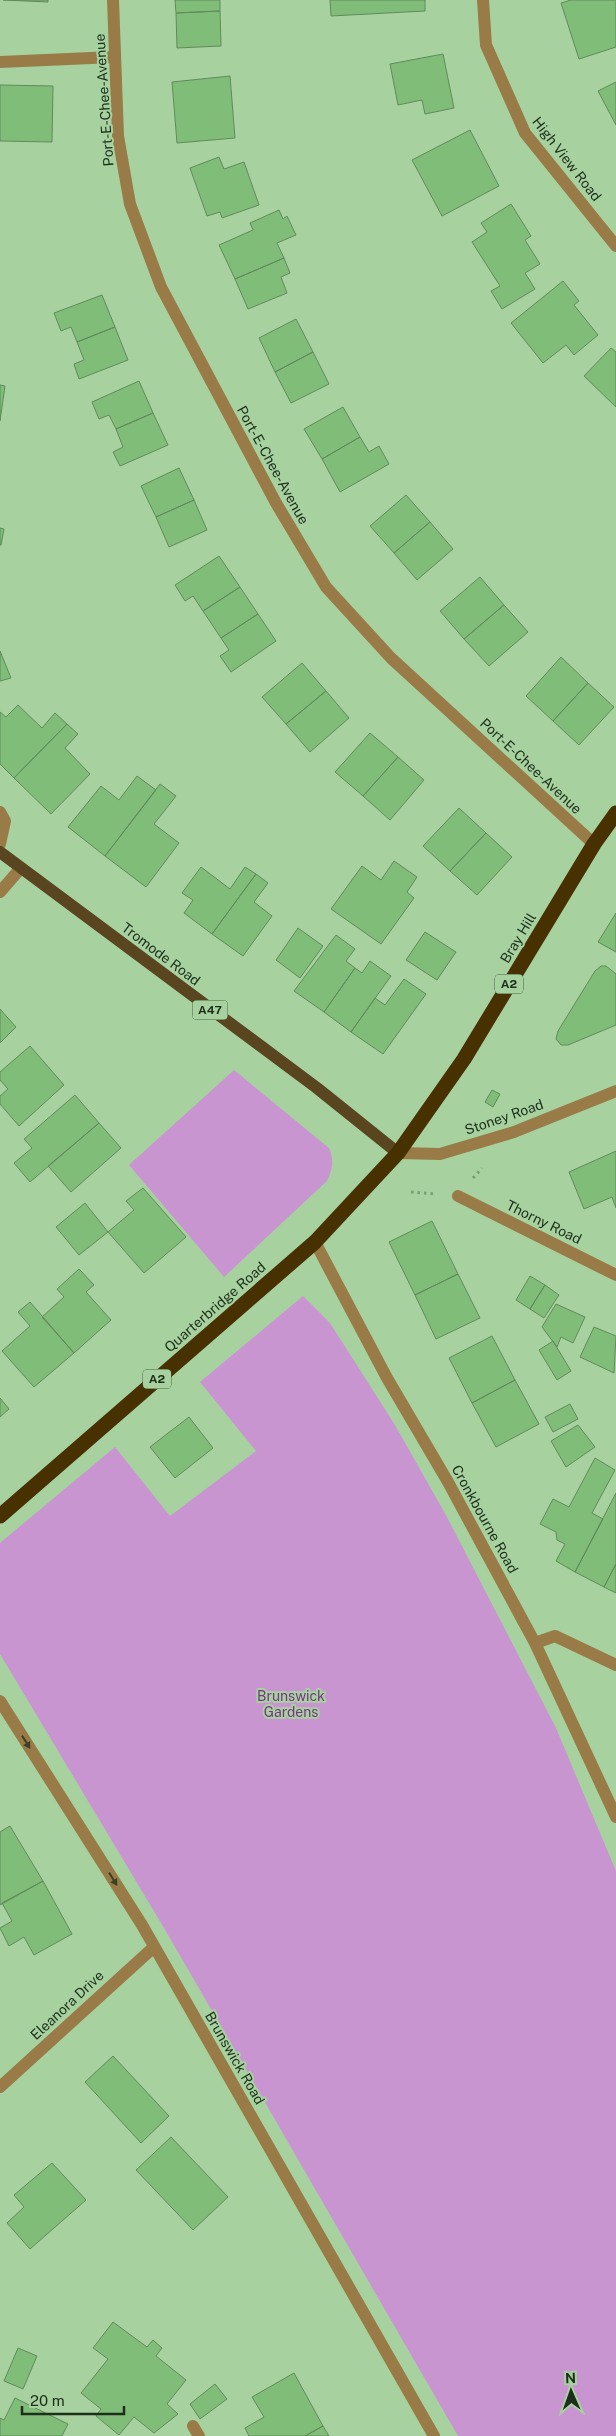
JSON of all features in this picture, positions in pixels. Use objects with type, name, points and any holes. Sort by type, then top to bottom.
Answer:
[{"type":"highway","name":"Bray Hill","points":[[398,1154],[464,1059],[594,844],[616,813]]},
{"type":"highway","name":"Quarterbridge Road","points":[[0,1516],[314,1242],[398,1154]]},
{"type":"main road","name":"Tromode Road","points":[[0,852],[317,1088],[398,1154]]},
{"type":"street","name":"Port-E-Chee-Avenue","points":[[113,0],[118,136],[130,204],[161,287],[276,503],[326,587],[391,658],[594,844]]},
{"type":"street","name":"High View Road","points":[[483,0],[486,45],[525,133],[616,246]]},
{"type":"street","points":[[0,62],[114,57]]},
{"type":"street","points":[[0,812],[5,820],[0,844]]},
{"type":"street","points":[[0,892],[20,868]]},
{"type":"street","name":"Stoney Road","points":[[398,1154],[440,1154],[514,1132],[616,1091]]},
{"type":"street","name":"Thorny Road","points":[[458,1196],[616,1274]]},
{"type":"street","name":"Cronkbourne Road","points":[[314,1242],[387,1378],[448,1482],[535,1643],[616,1817]]},
{"type":"street","points":[[535,1643],[555,1636],[616,1665]]},
{"type":"street","name":"Brunswick Road","points":[[0,1701],[154,1947],[434,2436]]},
{"type":"street","name":"Eleanora Drive","points":[[0,2087],[154,1947]]},
{"type":"green space","points":[[234,1070],[329,1148],[332,1164],[327,1181],[224,1277],[129,1165]]},
{"type":"green space","name":"Brunswick Gardens","points":[[303,1296],[330,1323],[395,1425],[447,1517],[556,1728],[616,1871],[616,2436],[458,2436],[164,1928],[0,1654],[0,1543],[115,1447],[170,1516],[256,1451],[200,1382]]},
{"type":"building","points":[[3,0],[48,0],[48,2]]},
{"type":"building","points":[[175,0],[220,0],[220,11],[176,13]]},
{"type":"building","points":[[330,0],[425,0],[425,11],[331,16]]},
{"type":"building","points":[[571,0],[616,0],[616,47],[579,59],[561,3]]},
{"type":"building","points":[[220,11],[221,46],[177,48],[176,13]]},
{"type":"building","points":[[443,54],[454,108],[425,114],[422,100],[398,105],[390,64]]},
{"type":"building","points":[[230,76],[235,138],[177,143],[172,82]]},
{"type":"building","points":[[616,82],[616,125],[598,91]]},
{"type":"building","points":[[0,85],[53,86],[52,142],[0,141]]},
{"type":"building","points":[[470,130],[499,186],[442,216],[412,160]]},
{"type":"building","points":[[219,157],[224,169],[244,162],[259,205],[222,218],[220,212],[207,216],[190,168]]},
{"type":"building","points":[[511,204],[531,236],[525,240],[540,264],[525,273],[535,289],[502,309],[491,291],[500,286],[472,242],[487,232],[481,223]]},
{"type":"building","points":[[279,210],[283,219],[287,216],[296,235],[277,243],[284,258],[235,279],[219,245],[253,230],[250,223]]},
{"type":"building","points":[[284,258],[290,273],[281,277],[287,293],[248,309],[235,279]]},
{"type":"building","points":[[563,281],[579,301],[574,305],[598,335],[574,355],[566,345],[543,363],[511,323]]},
{"type":"building","points":[[102,295],[115,327],[77,342],[71,327],[61,331],[54,313]]},
{"type":"building","points":[[296,319],[313,352],[275,372],[259,338]]},
{"type":"building","points":[[115,327],[128,360],[79,379],[74,364],[84,360],[77,342]]},
{"type":"building","points":[[611,348],[616,352],[616,407],[584,376]]},
{"type":"building","points":[[313,352],[329,384],[291,403],[275,372]]},
{"type":"building","points":[[139,381],[153,413],[116,429],[109,415],[99,419],[92,402]]},
{"type":"building","points":[[0,385],[5,386],[0,421]]},
{"type":"building","points":[[343,407],[360,437],[322,459],[304,429]]},
{"type":"building","points":[[153,413],[168,445],[120,466],[113,452],[123,447],[116,429]]},
{"type":"building","points":[[360,437],[369,452],[379,446],[389,464],[340,492],[322,459]]},
{"type":"building","points":[[179,468],[194,500],[156,517],[141,486]]},
{"type":"building","points":[[406,495],[430,522],[394,553],[370,526]]},
{"type":"building","points":[[194,500],[207,530],[169,547],[156,517]]},
{"type":"building","points":[[430,522],[453,549],[417,580],[394,553]]},
{"type":"building","points":[[0,528],[4,529],[1,545],[0,545]]},
{"type":"building","points":[[219,556],[240,587],[203,611],[193,596],[185,601],[175,585]]},
{"type":"building","points":[[480,577],[504,605],[464,639],[440,611]]},
{"type":"building","points":[[240,587],[258,614],[221,638],[203,611]]},
{"type":"building","points":[[504,605],[528,632],[489,666],[464,639]]},
{"type":"building","points":[[258,614],[276,641],[231,672],[220,656],[229,650],[221,638]]},
{"type":"building","points":[[0,651],[11,678],[0,681]]},
{"type":"building","points":[[561,657],[588,683],[553,721],[526,696]]},
{"type":"building","points":[[302,663],[326,691],[286,724],[262,697]]},
{"type":"building","points":[[588,683],[614,707],[579,745],[553,721]]},
{"type":"building","points":[[326,691],[349,718],[310,752],[286,724]]},
{"type":"building","points":[[18,705],[42,728],[55,713],[67,724],[14,778],[0,764],[0,712],[6,717]]},
{"type":"building","points":[[67,724],[78,734],[65,748],[90,774],[51,814],[14,778]]},
{"type":"building","points":[[370,733],[398,757],[363,796],[335,772]]},
{"type":"building","points":[[398,757],[424,780],[390,820],[363,796]]},
{"type":"building","points":[[137,776],[156,790],[105,856],[68,827],[101,786],[119,800]]},
{"type":"building","points":[[160,784],[176,796],[154,824],[179,843],[146,887],[105,856]]},
{"type":"building","points":[[459,808],[486,833],[450,871],[423,846]]},
{"type":"building","points":[[486,833],[512,857],[477,895],[450,871]]},
{"type":"building","points":[[394,861],[417,877],[407,892],[414,898],[381,944],[331,909],[362,866],[381,880]]},
{"type":"building","points":[[201,867],[230,889],[245,867],[256,874],[212,934],[184,913],[193,900],[182,893]]},
{"type":"building","points":[[256,874],[268,883],[254,902],[272,916],[243,956],[212,934]]},
{"type":"building","points":[[616,913],[616,952],[598,942]]},
{"type":"building","points":[[298,928],[323,946],[300,978],[276,960]]},
{"type":"building","points":[[425,932],[456,952],[437,980],[406,960]]},
{"type":"building","points":[[336,935],[355,949],[346,961],[355,968],[324,1012],[294,991]]},
{"type":"building","points":[[370,961],[391,976],[351,1032],[324,1012],[355,968],[362,973]]},
{"type":"building","points":[[601,966],[606,966],[616,974],[616,1025],[568,1045],[561,1045],[556,1039],[558,1031],[595,971]]},
{"type":"building","points":[[404,979],[426,994],[383,1054],[351,1032],[375,998],[385,1005]]},
{"type":"building","points":[[0,1009],[16,1027],[0,1043]]},
{"type":"building","points":[[30,1046],[64,1085],[19,1126],[0,1104],[0,1096],[8,1089],[0,1080],[0,1072]]},
{"type":"building","points":[[492,1090],[500,1094],[493,1107],[485,1102]]},
{"type":"building","points":[[75,1095],[99,1123],[30,1182],[14,1163],[32,1148],[24,1139]]},
{"type":"building","points":[[99,1123],[121,1148],[71,1192],[48,1166]]},
{"type":"building","points":[[616,1151],[616,1208],[612,1197],[584,1209],[569,1172]]},
{"type":"building","points":[[143,1188],[186,1237],[144,1273],[108,1232],[134,1210],[126,1201]]},
{"type":"building","points":[[85,1203],[108,1232],[79,1255],[56,1227]]},
{"type":"building","points":[[432,1221],[458,1274],[415,1295],[389,1242]]},
{"type":"building","points":[[79,1269],[94,1285],[86,1292],[111,1320],[74,1353],[42,1317],[64,1297],[57,1289]]},
{"type":"building","points":[[458,1274],[480,1318],[436,1339],[415,1295]]},
{"type":"building","points":[[530,1276],[545,1285],[530,1309],[516,1300]]},
{"type":"building","points":[[545,1285],[559,1295],[544,1318],[530,1309]]},
{"type":"building","points":[[30,1302],[74,1353],[34,1387],[2,1351],[30,1326],[18,1312]]},
{"type":"building","points":[[556,1304],[585,1317],[573,1343],[561,1337],[557,1347],[542,1327]]},
{"type":"building","points":[[594,1327],[616,1336],[614,1373],[580,1357]]},
{"type":"building","points":[[492,1336],[515,1380],[472,1403],[449,1358]]},
{"type":"building","points":[[553,1341],[571,1371],[557,1380],[539,1350]]},
{"type":"building","points":[[515,1380],[539,1424],[496,1447],[472,1403]]},
{"type":"building","points":[[0,1398],[9,1409],[0,1417]]},
{"type":"building","points":[[570,1404],[578,1419],[553,1432],[545,1417]]},
{"type":"building","points":[[189,1417],[213,1448],[175,1478],[150,1447]]},
{"type":"building","points":[[578,1425],[595,1447],[566,1467],[551,1441]]},
{"type":"building","points":[[595,1458],[615,1470],[592,1513],[603,1519],[575,1572],[556,1561],[565,1544],[557,1540],[556,1532],[540,1524],[553,1499],[569,1507]]},
{"type":"building","points":[[616,1493],[616,1564],[604,1587],[575,1572]]},
{"type":"building","points":[[616,1564],[616,1593],[604,1587]]},
{"type":"building","points":[[10,1826],[43,1881],[0,1905],[0,1832]]},
{"type":"building","points":[[43,1881],[72,1934],[34,1955],[24,1937],[9,1946],[0,1928],[12,1921],[2,1903]]},
{"type":"building","points":[[113,2056],[169,2116],[141,2143],[85,2082]]},
{"type":"building","points":[[171,2137],[228,2197],[193,2230],[136,2170]]},
{"type":"building","points":[[52,2163],[86,2200],[30,2249],[7,2223],[24,2207],[14,2195]]},
{"type":"building","points":[[113,2322],[147,2347],[153,2340],[162,2348],[156,2356],[186,2380],[167,2404],[178,2414],[154,2433],[134,2417],[119,2435],[96,2416],[101,2409],[81,2393],[108,2359],[93,2348]]},
{"type":"building","points":[[18,2348],[37,2356],[23,2389],[4,2381]]},
{"type":"building","points":[[294,2373],[323,2426],[305,2436],[249,2436],[245,2428],[264,2417],[252,2397]]},
{"type":"building","points":[[215,2384],[227,2399],[200,2419],[190,2404]]},
{"type":"building","points":[[15,2398],[68,2424],[62,2436],[0,2436],[0,2418],[4,2420]]},
{"type":"building","points":[[323,2426],[329,2436],[305,2436]]}]
